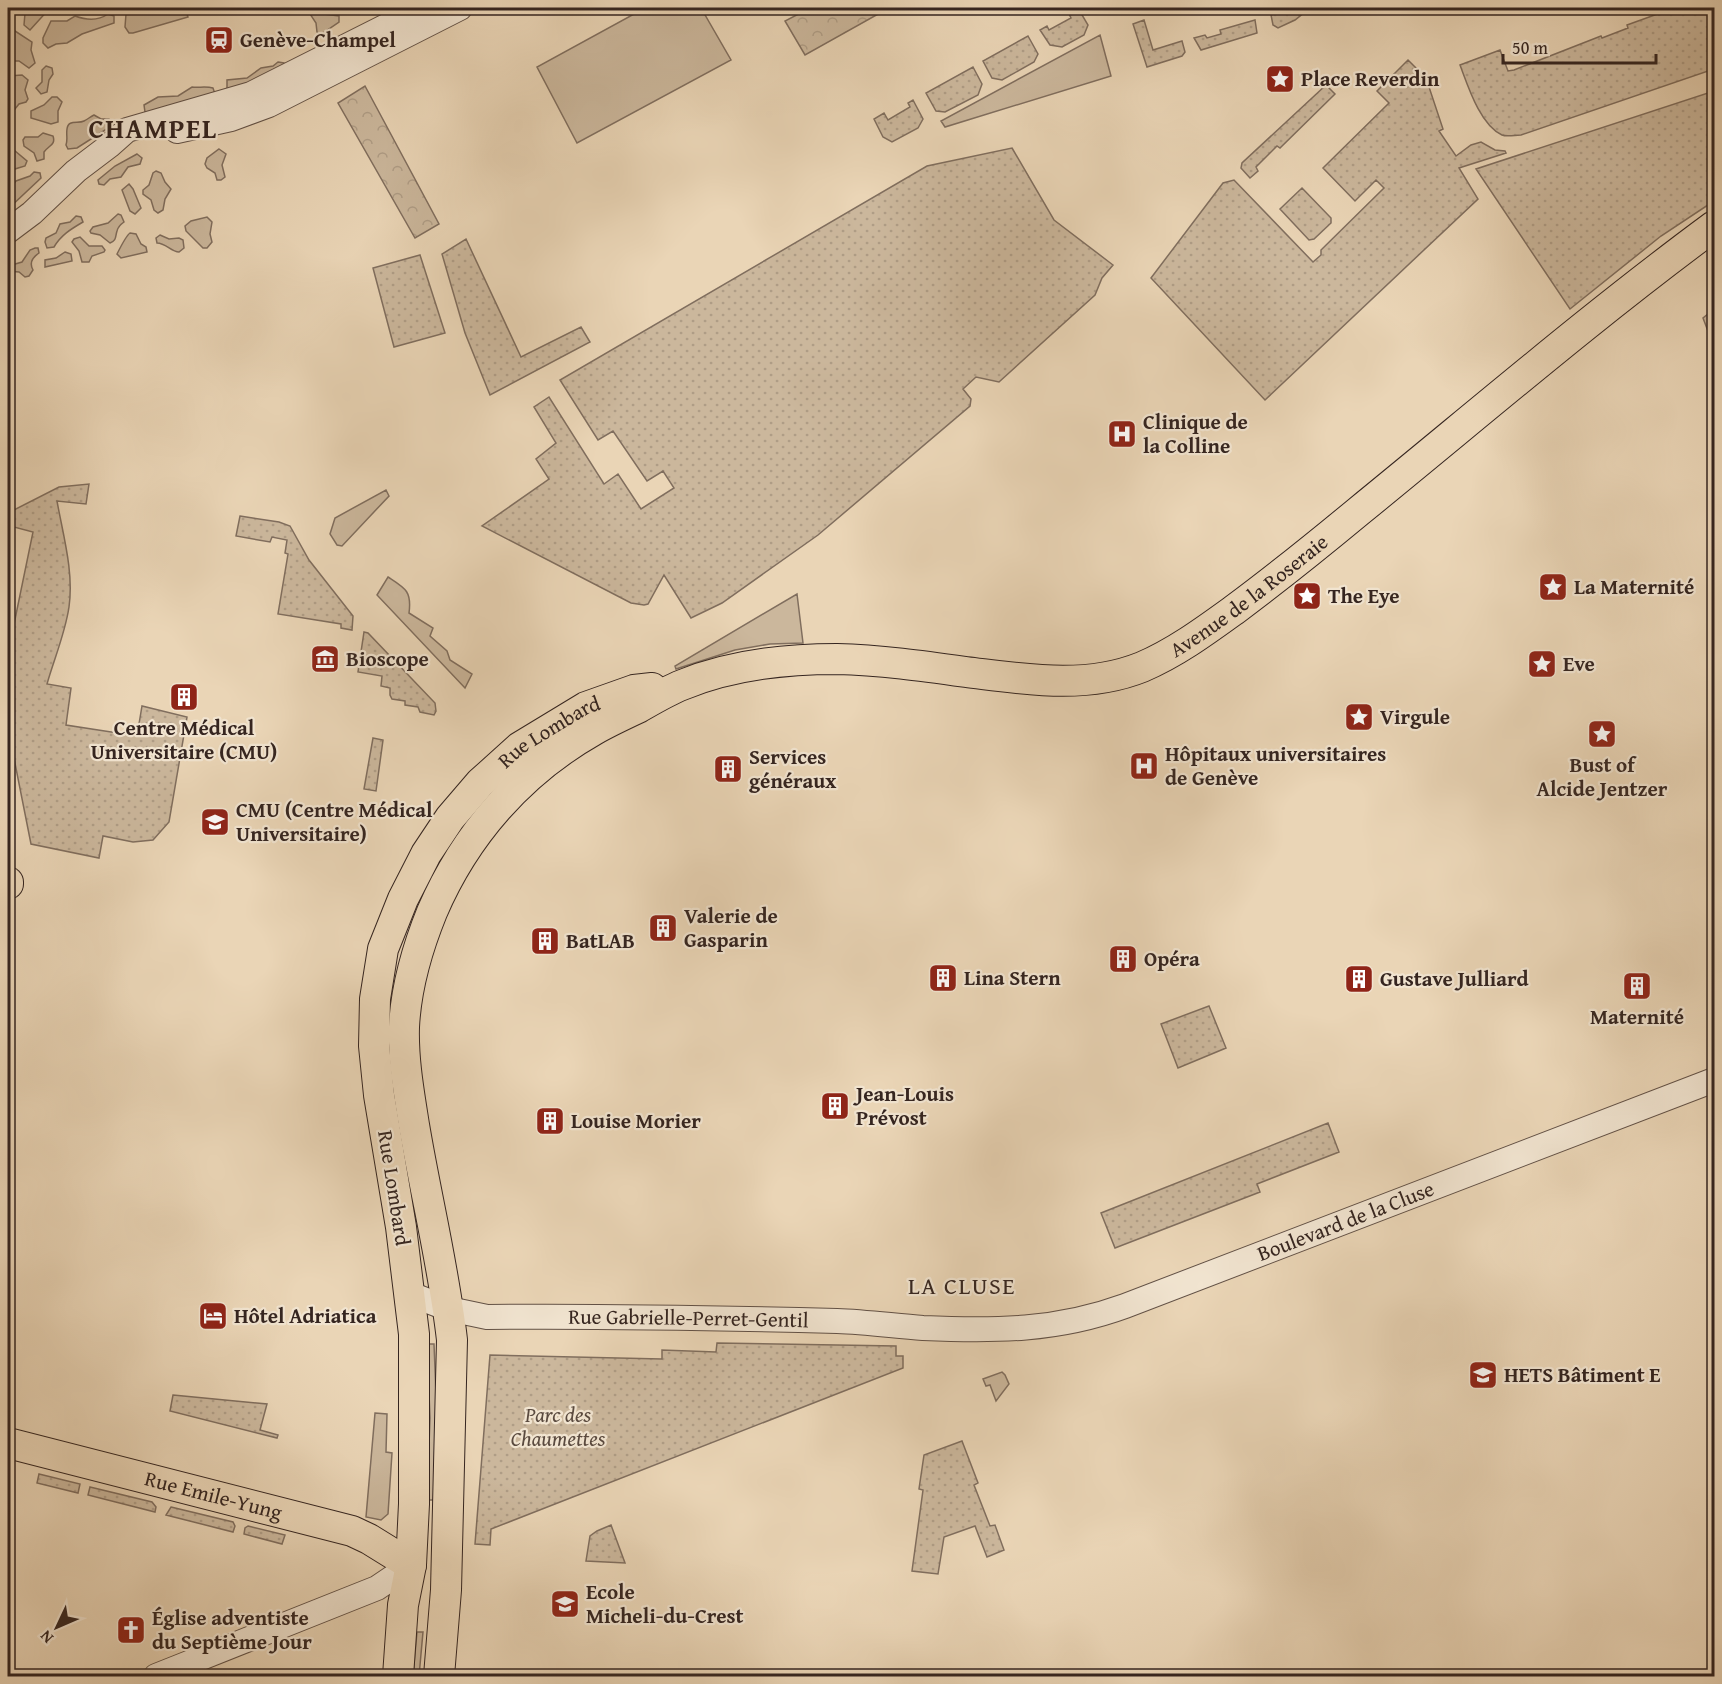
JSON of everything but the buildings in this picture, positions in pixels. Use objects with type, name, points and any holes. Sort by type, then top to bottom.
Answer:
[{"type":"main road","name":"Avenue de la Roseraie","points":[[606,699],[634,690],[681,685],[752,665],[816,659],[882,662],[1050,681],[1099,678],[1146,665],[1184,644],[1246,602],[1570,338],[1714,226]]},
{"type":"main road","name":"Avenue de la Roseraie","points":[[594,730],[681,685]]},
{"type":"main road","name":"Rue Lombard","points":[[439,1677],[446,1563],[452,1340],[449,1309],[423,1180],[406,1075],[404,1021],[409,986],[416,957],[444,884],[475,835],[501,804],[532,774],[594,730],[606,699]]},
{"type":"main road","name":"Rue Lombard","points":[[398,1677],[404,1605],[411,1565],[414,1504],[414,1334],[401,1227],[379,1095],[374,1046],[375,999],[383,949],[403,899],[426,854],[450,818],[480,783],[498,765],[532,739],[586,707],[606,699]]},
{"type":"main road","name":"Rue Emile-Yung","points":[[8,1443],[352,1531],[411,1565]]},
{"type":"main road","points":[[411,1565],[446,1563]]},
{"type":"street","points":[[8,231],[32,213],[76,171],[109,146],[129,144],[168,126],[251,94],[422,8]]},
{"type":"street","points":[[168,126],[231,119],[269,105],[460,8]]},
{"type":"street","name":"Boulevard de la Cluse","points":[[970,1329],[1040,1328],[1107,1313],[1714,1080]]},
{"type":"street","name":"Rue Gabrielle-Perret-Gentil","points":[[410,1294],[449,1309],[487,1317],[777,1320],[970,1329]]},
{"type":"street","points":[[156,1677],[377,1588],[411,1565]]},
{"type":"green space","points":[[21,8],[50,8],[30,30],[24,25],[25,13]]},
{"type":"green space","points":[[122,8],[185,8],[188,17],[129,33],[125,27],[126,14]]},
{"type":"green space","points":[[316,8],[324,14],[339,16],[339,22],[320,35],[310,14]]},
{"type":"green space","points":[[645,8],[701,8],[731,60],[577,143],[537,67]]},
{"type":"green space","points":[[810,8],[889,8],[805,55],[785,21]]},
{"type":"green space","points":[[1066,8],[1078,8],[1088,25],[1084,35],[1062,47],[1050,45],[1040,30],[1047,26],[1049,30],[1071,18]]},
{"type":"green space","points":[[1291,8],[1310,8],[1295,20],[1278,28],[1273,25],[1271,15]]},
{"type":"green space","points":[[1674,8],[1714,8],[1714,69],[1521,135],[1502,135],[1487,123],[1471,94],[1460,65],[1500,50],[1508,71],[1514,70],[1601,36],[1602,38],[1628,28],[1627,25]]},
{"type":"green space","points":[[108,14],[114,16],[114,23],[82,34],[67,43],[56,44],[48,48],[43,43],[51,21],[67,21],[75,16],[96,19]]},
{"type":"green space","points":[[1144,20],[1153,50],[1182,41],[1185,52],[1182,56],[1147,67],[1133,24]]},
{"type":"green space","points":[[1255,20],[1257,33],[1201,50],[1194,38],[1205,35],[1207,38],[1221,34],[1220,30]]},
{"type":"green space","points":[[12,29],[32,42],[31,50],[35,63],[29,68],[19,61],[10,61],[8,58],[10,47],[8,32]]},
{"type":"green space","points":[[1100,35],[1111,76],[945,127],[941,121]]},
{"type":"green space","points":[[1028,36],[1038,54],[1034,62],[1002,80],[992,78],[983,61]]},
{"type":"green space","points":[[1408,60],[1430,82],[1428,84],[1443,129],[1439,131],[1456,156],[1471,145],[1481,142],[1506,153],[1459,168],[1478,199],[1265,400],[1151,278],[1223,183],[1234,180],[1313,262],[1321,255],[1321,250],[1384,188],[1376,180],[1355,201],[1323,168],[1389,103],[1377,91]]},
{"type":"green space","points":[[278,62],[285,65],[264,81],[227,89],[227,80],[247,78],[261,68],[273,66]]},
{"type":"green space","points":[[46,66],[52,68],[53,74],[49,80],[47,92],[41,94],[36,88],[42,82],[42,70]]},
{"type":"green space","points":[[973,67],[982,84],[978,95],[945,112],[936,111],[926,93]]},
{"type":"green space","points":[[22,75],[28,80],[25,90],[28,99],[19,104],[9,115],[8,76]]},
{"type":"green space","points":[[1326,85],[1335,94],[1280,148],[1277,146],[1256,167],[1258,171],[1250,178],[1241,168],[1242,163]]},
{"type":"green space","points":[[365,86],[439,224],[415,238],[338,103]]},
{"type":"green space","points":[[192,87],[213,88],[215,94],[149,114],[145,112],[144,105],[158,97],[178,96]]},
{"type":"green space","points":[[1714,91],[1714,201],[1661,236],[1570,309],[1476,169]]},
{"type":"green space","points":[[52,97],[57,97],[62,102],[58,111],[58,122],[51,124],[31,118],[31,111],[44,105]]},
{"type":"green space","points":[[913,100],[923,119],[918,128],[892,142],[883,137],[874,119],[884,113],[888,120],[910,107],[908,103]]},
{"type":"green space","points":[[94,115],[101,119],[109,119],[113,125],[77,148],[68,149],[66,145],[69,124],[82,122]]},
{"type":"green space","points":[[43,133],[53,136],[54,141],[44,152],[44,159],[37,161],[34,153],[24,146],[23,140],[25,137],[38,137]]},
{"type":"green space","points":[[8,145],[27,161],[25,166],[15,169],[8,176]]},
{"type":"green space","points":[[1012,148],[1054,220],[1113,265],[1102,278],[1095,295],[999,382],[976,377],[963,389],[971,399],[970,406],[818,535],[722,603],[691,618],[664,575],[648,604],[631,603],[482,526],[549,479],[536,459],[556,443],[534,407],[549,397],[604,484],[618,474],[641,509],[674,488],[663,471],[647,481],[613,431],[598,440],[560,380],[927,166]]},
{"type":"green space","points":[[219,149],[226,154],[222,165],[225,177],[217,180],[215,173],[205,164],[207,158]]},
{"type":"green space","points":[[137,154],[142,158],[140,164],[128,167],[121,177],[110,179],[104,185],[99,184],[98,180],[115,166]]},
{"type":"green space","points":[[156,171],[161,173],[171,189],[165,199],[163,210],[158,213],[154,210],[151,200],[143,194],[143,190],[149,185]]},
{"type":"green space","points":[[34,172],[40,173],[41,178],[8,209],[8,191],[16,181]]},
{"type":"green space","points":[[129,184],[141,208],[135,214],[130,211],[122,190]]},
{"type":"green space","points":[[1302,188],[1331,218],[1331,223],[1314,239],[1309,240],[1280,209]]},
{"type":"green space","points":[[118,214],[124,222],[118,228],[112,242],[91,233],[93,227],[108,223]]},
{"type":"green space","points":[[76,216],[81,217],[83,222],[63,236],[54,247],[47,248],[46,238],[56,233],[60,224],[70,222]]},
{"type":"green space","points":[[207,217],[212,222],[210,234],[212,242],[207,248],[203,248],[186,231],[185,226],[191,221]]},
{"type":"green space","points":[[130,233],[136,234],[147,252],[121,258],[117,254]]},
{"type":"green space","points":[[160,235],[169,239],[183,240],[184,248],[176,252],[157,243],[156,238]]},
{"type":"green space","points":[[80,237],[89,246],[102,246],[104,252],[92,256],[89,262],[82,262],[79,251],[72,242]]},
{"type":"green space","points":[[466,239],[521,357],[581,327],[590,342],[490,395],[465,333],[442,254]]},
{"type":"green space","points":[[38,248],[39,253],[32,260],[33,270],[29,276],[25,277],[19,272],[8,271],[8,266],[22,262],[30,250]]},
{"type":"green space","points":[[65,252],[71,254],[72,261],[45,267],[45,260],[56,258]]},
{"type":"green space","points":[[420,255],[445,333],[394,347],[373,268]]},
{"type":"green space","points":[[1714,309],[1714,347],[1703,318]]},
{"type":"green space","points":[[89,484],[86,504],[57,501],[67,554],[70,594],[65,627],[47,684],[71,688],[66,725],[137,736],[142,706],[187,717],[169,822],[153,840],[133,842],[103,836],[99,858],[31,844],[8,728],[8,638],[12,634],[33,532],[10,526],[8,513],[59,487]]},
{"type":"green space","points":[[386,490],[389,496],[342,546],[337,545],[330,534],[335,518]]},
{"type":"green space","points":[[240,516],[290,526],[309,560],[353,616],[352,630],[341,628],[341,624],[278,614],[288,554],[285,553],[287,540],[272,537],[270,542],[236,536]]},
{"type":"green space","points":[[388,577],[406,591],[409,613],[433,628],[430,636],[447,651],[450,660],[472,674],[465,688],[377,595]]},
{"type":"green space","points":[[797,594],[803,643],[770,644],[735,650],[676,669],[675,666]]},
{"type":"green space","points":[[364,632],[368,633],[435,703],[434,715],[420,712],[418,707],[405,705],[405,701],[392,699],[390,688],[381,686],[382,676],[358,672]]},
{"type":"green space","points":[[373,738],[383,740],[376,791],[364,789]]},
{"type":"green space","points":[[1209,1006],[1226,1048],[1178,1068],[1161,1024]]},
{"type":"green space","points":[[1328,1123],[1339,1152],[1257,1184],[1260,1192],[1115,1248],[1101,1213]]},
{"type":"green space","name":"Parc des Chaumettes","points":[[717,1343],[896,1346],[896,1356],[903,1356],[903,1368],[491,1529],[490,1545],[475,1544],[490,1355],[662,1359],[662,1350],[716,1352]]},
{"type":"green space","points":[[427,1344],[434,1344],[437,1419],[434,1500],[427,1500],[430,1418]]},
{"type":"green space","points":[[1002,1372],[1009,1384],[996,1401],[990,1385],[986,1386],[983,1379]]},
{"type":"green space","points":[[173,1395],[267,1404],[260,1430],[278,1435],[277,1438],[170,1411]]},
{"type":"green space","points":[[375,1413],[387,1414],[386,1452],[392,1453],[388,1514],[381,1520],[366,1517]]},
{"type":"green space","points":[[962,1441],[978,1483],[974,1485],[990,1526],[995,1525],[1004,1550],[987,1557],[975,1526],[944,1537],[938,1574],[912,1571],[923,1490],[919,1489],[924,1455]]},
{"type":"green space","points":[[39,1474],[80,1484],[78,1493],[37,1483]]},
{"type":"green space","points":[[90,1487],[152,1502],[156,1507],[155,1512],[88,1495]]},
{"type":"green space","points":[[171,1507],[233,1522],[235,1526],[233,1532],[166,1515]]},
{"type":"green space","points":[[611,1525],[625,1563],[586,1561],[590,1536]]},
{"type":"green space","points":[[248,1526],[285,1535],[282,1544],[244,1534]]},
{"type":"green space","points":[[417,1632],[423,1632],[419,1676],[413,1676]]},
{"type":"place","name":"Genève-Champel","points":[[219,40]]},
{"type":"place","name":"Place Reverdin","points":[[1280,79]]},
{"type":"place","name":"Clinique de la Colline","points":[[1122,434]]},
{"type":"place","name":"La Maternité","points":[[1553,587]]},
{"type":"place","name":"The Eye","points":[[1307,596]]},
{"type":"place","name":"Bioscope","points":[[325,659]]},
{"type":"place","name":"Eve","points":[[1542,664]]},
{"type":"place","name":"Centre Médical Universitaire (CMU)","points":[[184,697]]},
{"type":"place","name":"Virgule","points":[[1359,717]]},
{"type":"place","name":"Bust of Alcide Jentzer","points":[[1602,734]]},
{"type":"place","name":"Hôpitaux universitaires de Genève","points":[[1144,766]]},
{"type":"place","name":"Services généraux","points":[[728,769]]},
{"type":"place","name":"CMU (Centre Médical Universitaire)","points":[[215,822]]},
{"type":"place","name":"Valerie de Gasparin","points":[[663,928]]},
{"type":"place","name":"BatLAB","points":[[545,941]]},
{"type":"place","name":"Opéra","points":[[1123,959]]},
{"type":"place","name":"Lina Stern","points":[[943,978]]},
{"type":"place","name":"Gustave Julliard","points":[[1359,979]]},
{"type":"place","name":"Maternité","points":[[1637,986]]},
{"type":"place","name":"Jean-Louis Prévost","points":[[835,1106]]},
{"type":"place","name":"Louise Morier","points":[[550,1121]]},
{"type":"place","name":"Hôtel Adriatica","points":[[213,1316]]},
{"type":"place","name":"HETS Bâtiment E","points":[[1483,1375]]},
{"type":"place","name":"Ecole Micheli-du-Crest","points":[[565,1604]]},
{"type":"place","name":"Église adventiste du Septième Jour","points":[[131,1630]]},
{"type":"district","name":"CHAMPEL","points":[[153,129]]},
{"type":"district","name":"LA CLUSE","points":[[962,1286]]}]
